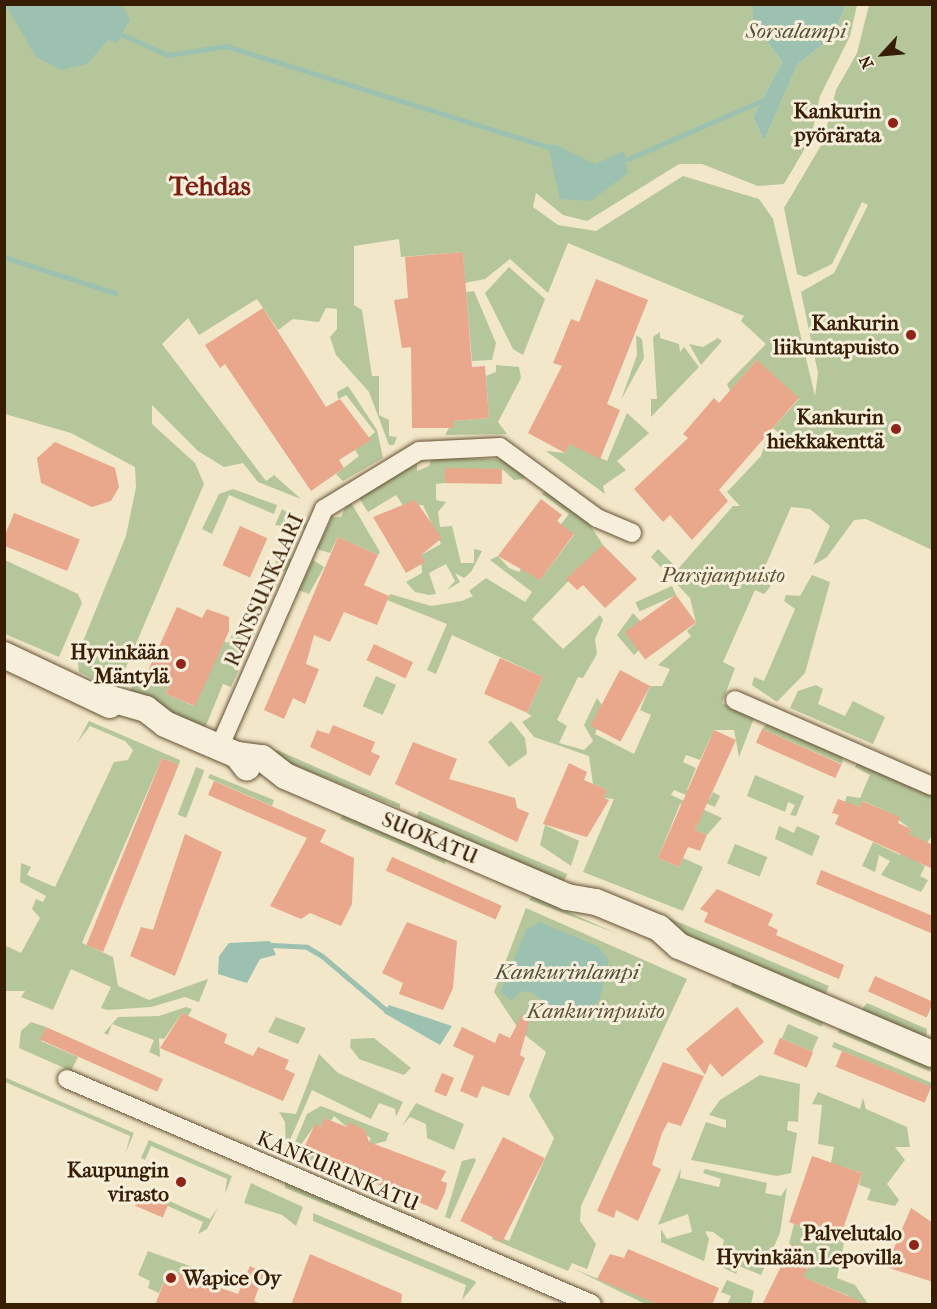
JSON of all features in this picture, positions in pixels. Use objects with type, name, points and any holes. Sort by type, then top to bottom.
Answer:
[{"type":"street","name":"RANSSUNKAARI","points":[[228,752],[324,509],[419,451],[500,447],[597,518],[632,533]]},
{"type":"street","name":"SUOKATU","points":[[4,655],[97,695],[124,698],[165,724],[228,752],[247,767],[266,776],[285,776],[575,901],[597,902],[658,928],[680,946],[933,1054]]},
{"type":"street","points":[[735,700],[933,786]]},
{"type":"street","name":"KANKURINKATU","points":[[67,1079],[592,1305]]},
{"type":"green space","name":"Parsijanpuisto","points":[[4,5],[753,5],[753,23],[782,62],[753,117],[764,141],[798,64],[832,38],[846,5],[857,5],[850,36],[820,96],[811,138],[784,184],[758,186],[702,164],[679,164],[587,221],[563,215],[536,193],[533,207],[558,225],[596,231],[683,176],[759,199],[773,219],[815,396],[818,373],[801,292],[834,273],[868,205],[862,202],[832,264],[805,277],[797,274],[784,208],[823,142],[836,90],[857,53],[869,5],[932,5],[932,550],[866,519],[854,520],[827,557],[813,565],[830,526],[810,509],[791,507],[760,578],[771,586],[764,594],[755,590],[723,662],[735,668],[722,703],[754,718],[739,757],[734,730],[714,730],[700,760],[686,755],[683,762],[696,768],[687,790],[709,800],[713,792],[720,796],[715,807],[674,790],[671,795],[722,818],[707,835],[695,830],[702,813],[680,804],[658,858],[679,867],[683,858],[703,867],[683,911],[583,872],[614,799],[604,798],[607,790],[593,784],[589,756],[534,737],[522,722],[532,716],[527,713],[543,677],[452,635],[436,674],[427,670],[447,624],[387,600],[390,594],[431,606],[462,601],[473,596],[469,591],[486,578],[525,602],[532,592],[490,560],[498,556],[509,568],[519,572],[522,567],[540,580],[574,535],[561,524],[569,514],[542,494],[547,487],[585,517],[603,545],[532,619],[563,649],[600,615],[603,620],[595,639],[597,654],[583,678],[578,677],[557,720],[567,726],[559,743],[584,750],[593,741],[584,725],[597,698],[604,708],[595,734],[634,754],[651,715],[640,710],[650,686],[662,686],[670,669],[658,665],[691,636],[687,631],[696,623],[690,598],[651,557],[658,549],[678,569],[733,506],[740,506],[727,492],[761,456],[767,437],[782,442],[784,438],[773,428],[799,399],[757,360],[730,391],[727,384],[766,344],[741,321],[744,316],[568,243],[548,293],[510,259],[485,279],[465,283],[463,252],[401,257],[399,239],[354,246],[354,305],[362,310],[372,376],[379,376],[379,415],[389,420],[389,436],[397,437],[394,445],[389,445],[369,392],[336,355],[330,337],[337,329],[337,309],[326,308],[319,322],[293,319],[278,330],[257,299],[199,335],[188,318],[162,344],[266,481],[274,475],[301,499],[258,482],[243,463],[224,467],[198,451],[152,405],[152,424],[195,463],[204,484],[124,672],[106,685],[79,672],[77,656],[126,536],[136,487],[135,467],[71,433],[5,414]]},
{"type":"green space","points":[[509,267],[545,299],[523,355],[513,349],[485,293]]},
{"type":"green space","points":[[474,291],[496,343],[492,360],[472,361],[466,292]]},
{"type":"green space","points":[[660,332],[660,338],[679,344],[680,352],[684,347],[699,367],[651,417],[651,399],[657,399],[653,337]]},
{"type":"green space","points":[[636,335],[642,339],[644,358],[621,400],[637,355]]},
{"type":"green space","points":[[718,338],[722,341],[701,365],[689,344],[703,347]]},
{"type":"green space","points":[[496,365],[519,367],[521,378],[498,422],[507,434],[445,435],[453,421],[489,418],[486,376],[496,372]]},
{"type":"green space","points":[[348,386],[377,430],[383,458],[343,481],[336,474],[359,456],[355,450],[375,432],[346,395],[338,399],[337,392]]},
{"type":"green space","points":[[627,413],[649,433],[617,461],[626,470],[603,486],[605,494],[546,451],[565,453],[570,444],[607,461]]},
{"type":"green space","points":[[424,457],[514,460],[529,471],[524,479],[514,480],[502,469],[445,469],[445,483],[436,484],[436,500],[446,502],[438,512],[440,527],[452,526],[461,563],[474,563],[474,549],[482,551],[471,572],[464,578],[455,573],[460,582],[447,590],[455,581],[446,564],[429,573],[436,594],[429,595],[415,592],[406,582],[422,573],[421,555],[441,544],[423,505],[404,507],[396,495],[368,512],[359,498],[417,460],[417,471],[429,466],[431,460]]},
{"type":"green space","points":[[233,489],[277,505],[274,514],[229,495],[212,534],[202,529],[219,494]]},
{"type":"green space","points":[[349,499],[380,552],[378,555],[338,537],[330,553],[317,549],[332,517],[341,517]]},
{"type":"green space","points":[[282,509],[307,525],[306,529],[275,525]]},
{"type":"green space","points":[[281,550],[291,559],[290,568],[282,572],[260,620],[253,617]]},
{"type":"green space","points":[[5,560],[78,594],[82,603],[59,657],[5,634]]},
{"type":"green space","points":[[313,560],[324,567],[309,594],[299,590]]},
{"type":"green space","points":[[812,575],[830,582],[805,673],[777,702],[752,685],[754,677],[764,681],[795,609],[784,601],[786,595],[800,596]]},
{"type":"green space","points":[[672,586],[676,595],[640,611],[635,602]]},
{"type":"green space","points":[[633,613],[643,624],[629,637],[640,649],[634,655],[617,635]]},
{"type":"green space","points":[[249,624],[257,628],[231,687],[223,684],[205,728],[129,693],[139,669],[171,682],[166,694],[194,706],[224,641],[228,643],[237,625]]},
{"type":"green space","points":[[376,676],[396,685],[383,715],[363,706]]},
{"type":"green space","points":[[816,685],[823,689],[818,704],[845,716],[853,701],[885,717],[873,744],[790,708],[798,691]]},
{"type":"green space","points":[[89,721],[180,760],[179,765],[162,758],[82,943],[113,957],[118,986],[149,1000],[208,979],[199,1002],[185,997],[151,1007],[107,1010],[101,1008],[111,987],[71,969],[53,1010],[21,997],[25,991],[5,991],[4,945],[21,953],[40,918],[32,909],[36,899],[43,902],[46,896],[20,882],[21,863],[31,867],[27,875],[55,887],[114,762],[128,760],[133,750],[125,741],[90,726],[77,743]]},
{"type":"green space","points":[[511,721],[525,738],[527,754],[509,767],[488,742]]},
{"type":"green space","points":[[767,724],[843,756],[842,764],[762,729]]},
{"type":"green space","points":[[277,750],[400,804],[400,808],[269,755]]},
{"type":"green space","points":[[857,763],[932,795],[932,835],[916,861],[925,866],[920,876],[928,880],[921,892],[881,875],[890,861],[879,855],[875,872],[862,866],[873,842],[900,855],[911,829],[886,811],[863,801],[860,807],[845,802],[847,796],[860,798],[870,775],[855,767]]},
{"type":"green space","points":[[196,767],[204,770],[186,818],[178,815]]},
{"type":"green space","points":[[210,774],[274,800],[272,806],[208,778]]},
{"type":"green space","points":[[755,775],[804,796],[796,816],[790,815],[795,805],[788,802],[785,812],[747,796]]},
{"type":"green space","points":[[419,811],[567,874],[564,881],[416,818]]},
{"type":"green space","points":[[343,815],[446,860],[445,864],[340,819]]},
{"type":"green space","points":[[545,825],[579,841],[571,866],[540,845]]},
{"type":"green space","points":[[779,826],[794,833],[797,826],[820,836],[812,856],[775,839]]},
{"type":"green space","points":[[735,844],[767,857],[760,877],[727,863]]},
{"type":"green space","points":[[532,896],[618,934],[529,900]]},
{"type":"green space","points":[[643,907],[829,986],[825,994],[639,915]]},
{"type":"green space","name":"Kankurinpuisto","points":[[526,908],[687,979],[581,1206],[580,1221],[596,1244],[587,1269],[572,1263],[568,1271],[492,1239],[494,1235],[509,1241],[554,1138],[529,1096],[546,1052],[520,1031],[494,992]]},
{"type":"green space","points":[[733,982],[823,1022],[821,1027],[731,987]]},
{"type":"green space","points":[[867,1003],[927,1029],[926,1038],[861,1011]]},
{"type":"green space","points":[[186,1007],[192,1009],[188,1016],[182,1013],[164,1039],[159,1038],[160,1057],[149,1052],[154,1040],[112,1024],[108,1035],[104,1033],[118,1017],[159,1016]]},
{"type":"green space","points":[[276,1017],[306,1028],[298,1044],[268,1032]]},
{"type":"green space","points":[[31,1022],[46,1027],[41,1041],[78,1057],[71,1071],[19,1048],[21,1031]]},
{"type":"green space","points":[[788,1024],[818,1037],[812,1052],[782,1039]]},
{"type":"green space","points":[[840,1028],[932,1067],[930,1072],[838,1033]]},
{"type":"green space","points":[[374,1038],[411,1068],[404,1075],[359,1059],[350,1047],[351,1039]]},
{"type":"green space","points":[[834,1042],[932,1083],[932,1088],[832,1047]]},
{"type":"green space","points":[[319,1054],[338,1073],[403,1102],[396,1117],[395,1109],[379,1103],[371,1119],[312,1090],[286,1149],[285,1122],[279,1112],[296,1114]]},
{"type":"green space","points":[[760,1075],[800,1084],[798,1122],[788,1121],[787,1130],[797,1133],[791,1173],[777,1176],[691,1160],[706,1122],[726,1128],[726,1120],[709,1115],[720,1100]]},
{"type":"green space","points":[[4,1077],[134,1133],[126,1152],[130,1136],[5,1082]]},
{"type":"green space","points":[[818,1092],[860,1109],[863,1098],[866,1109],[907,1127],[910,1147],[895,1147],[905,1160],[887,1184],[899,1200],[895,1206],[867,1200],[871,1189],[859,1185],[862,1173],[831,1163],[834,1147],[818,1144],[822,1105],[812,1104]]},
{"type":"green space","points":[[416,1103],[464,1124],[454,1150],[427,1138],[426,1124],[410,1117],[402,1126]]},
{"type":"green space","points":[[321,1106],[389,1133],[386,1141],[367,1146],[371,1138],[363,1134],[365,1130],[349,1123],[347,1127],[334,1116],[331,1121],[324,1118],[321,1127],[315,1125],[300,1146],[325,1166],[291,1152],[307,1114]]},
{"type":"green space","points":[[149,1140],[232,1176],[225,1194],[227,1179],[151,1146],[145,1160],[141,1158]]},
{"type":"green space","points":[[474,1158],[476,1160],[450,1219],[445,1217],[462,1161]]},
{"type":"green space","points":[[681,1168],[680,1178],[719,1187],[721,1179],[703,1173],[705,1169],[767,1183],[765,1193],[781,1196],[787,1187],[780,1233],[761,1275],[739,1266],[736,1274],[718,1265],[724,1240],[713,1232],[705,1231],[709,1239],[704,1261],[661,1242],[661,1229],[667,1239],[692,1232],[688,1214],[658,1225]]},
{"type":"green space","points":[[251,1183],[303,1207],[296,1226],[282,1215],[244,1203]]},
{"type":"green space","points":[[285,1183],[481,1268],[285,1188]]},
{"type":"green space","points":[[167,1200],[210,1219],[218,1208],[207,1229],[198,1234],[203,1222],[168,1206]]},
{"type":"green space","points":[[313,1213],[476,1283],[462,1300],[466,1285],[313,1221]]},
{"type":"green space","points":[[794,1224],[845,1238],[837,1278],[855,1285],[868,1304],[846,1304],[849,1296],[778,1267],[782,1258],[807,1269],[813,1255],[789,1244]]},
{"type":"green space","points":[[148,1251],[212,1274],[206,1287],[169,1271],[159,1293],[148,1288],[150,1281],[138,1275]]},
{"type":"green space","points":[[574,1269],[660,1304],[645,1304]]},
{"type":"green space","points":[[727,1280],[754,1291],[751,1304],[727,1304],[731,1296],[721,1292]]},
{"type":"water","points":[[5,4],[122,5],[130,19],[117,43],[108,40],[87,64],[61,70],[36,57]]},
{"type":"water","name":"Sorsalampi","points":[[753,5],[846,5],[832,38],[798,64],[764,141],[753,117],[782,62],[753,23]]},
{"type":"water","points":[[554,144],[595,164],[624,151],[628,173],[591,201],[560,199],[548,147]]},
{"type":"water","name":"Kankurinlampi","points":[[540,922],[597,946],[609,960],[600,998],[586,1015],[567,1020],[533,993],[521,991],[512,1001],[500,992],[526,930]]},
{"type":"water","points":[[270,941],[276,955],[260,959],[247,983],[218,974],[219,956],[229,943]]},
{"type":"water","points":[[389,1005],[452,1026],[440,1045],[384,1013]]},
{"type":"building","points":[[463,252],[472,367],[485,366],[489,418],[453,421],[454,428],[412,428],[411,347],[402,348],[394,300],[408,298],[405,257]]},
{"type":"building","points":[[596,279],[648,300],[607,404],[620,410],[600,459],[570,444],[565,453],[528,433],[562,366],[553,363],[571,319],[579,322]]},
{"type":"building","points":[[263,308],[326,407],[340,399],[371,440],[339,460],[344,468],[311,491],[225,364],[220,368],[205,345]]},
{"type":"building","points":[[757,360],[799,398],[719,490],[728,501],[692,540],[670,515],[663,522],[634,489],[688,438],[683,434],[714,398],[719,403]]},
{"type":"building","points":[[55,442],[115,468],[119,487],[111,501],[92,507],[41,483],[37,458]]},
{"type":"building","points":[[445,468],[502,469],[502,484],[445,483]]},
{"type":"building","points":[[541,499],[562,515],[557,521],[574,534],[540,580],[498,556]]},
{"type":"building","points":[[415,500],[442,538],[421,555],[425,562],[406,573],[373,517]]},
{"type":"building","points":[[14,513],[80,540],[67,571],[4,546],[4,538]]},
{"type":"building","points":[[240,526],[267,538],[250,577],[223,565]]},
{"type":"building","points":[[338,537],[378,555],[364,585],[389,596],[377,625],[344,612],[330,642],[314,635],[306,664],[319,669],[305,704],[293,698],[284,719],[264,710]]},
{"type":"building","points":[[603,545],[637,579],[605,608],[583,585],[577,590],[566,579]]},
{"type":"building","points":[[676,595],[696,623],[645,660],[625,632]]},
{"type":"building","name":"Hyvinkään Mäntylä","points":[[177,607],[202,618],[207,609],[229,617],[229,631],[195,706],[166,694],[171,682],[148,671]]},
{"type":"building","points":[[374,644],[413,662],[405,678],[366,660]]},
{"type":"building","points":[[500,658],[543,677],[527,713],[484,694]]},
{"type":"building","points":[[620,670],[650,686],[620,742],[590,726]]},
{"type":"building","points":[[333,725],[375,742],[371,752],[380,756],[370,776],[310,747],[317,730],[329,734]]},
{"type":"building","points":[[762,729],[841,764],[835,778],[756,743]]},
{"type":"building","points":[[714,730],[736,740],[695,830],[707,835],[700,851],[688,847],[679,867],[658,858]]},
{"type":"building","points":[[413,742],[457,759],[449,779],[515,798],[517,808],[529,813],[517,842],[395,784]]},
{"type":"building","points":[[162,758],[179,765],[103,952],[86,945]]},
{"type":"building","points":[[569,763],[587,772],[584,780],[607,790],[604,798],[609,800],[587,837],[543,824]]},
{"type":"building","points":[[214,781],[326,830],[320,842],[354,858],[352,904],[341,926],[310,913],[301,919],[270,906],[307,838],[208,795]]},
{"type":"building","points":[[838,799],[860,807],[862,801],[900,817],[898,823],[911,829],[909,834],[933,845],[933,869],[835,824],[839,815],[832,813]]},
{"type":"building","points":[[185,834],[222,852],[175,976],[130,956],[141,927],[153,930]]},
{"type":"building","points":[[392,857],[502,906],[496,920],[386,871]]},
{"type":"building","points":[[821,870],[933,916],[933,934],[816,884]]},
{"type":"building","points":[[717,889],[773,914],[768,925],[778,930],[776,935],[844,965],[839,979],[704,922],[708,913],[700,909]]},
{"type":"building","points":[[407,922],[457,941],[453,988],[443,1010],[399,994],[403,983],[382,973]]},
{"type":"building","points":[[875,976],[932,1001],[927,1018],[868,992]]},
{"type":"building","points":[[737,1007],[764,1042],[722,1077],[710,1063],[705,1075],[686,1049]]},
{"type":"building","points":[[182,1013],[227,1034],[224,1043],[253,1056],[258,1047],[289,1060],[285,1069],[295,1074],[283,1101],[160,1048]]},
{"type":"building","points":[[522,1015],[530,1018],[520,1055],[525,1058],[509,1096],[482,1086],[477,1098],[460,1091],[474,1056],[453,1046],[462,1027],[495,1043],[499,1033],[510,1038]]},
{"type":"building","points":[[46,1027],[163,1079],[157,1092],[40,1040]]},
{"type":"building","points":[[780,1038],[813,1052],[806,1068],[773,1054]]},
{"type":"building","points":[[842,1051],[931,1087],[925,1103],[836,1067]]},
{"type":"building","points":[[663,1062],[704,1076],[681,1126],[668,1122],[662,1133],[652,1165],[661,1169],[638,1221],[616,1210],[614,1218],[597,1211]]},
{"type":"building","points":[[442,1073],[454,1078],[446,1096],[434,1091]]},
{"type":"building","points":[[324,1118],[347,1127],[349,1122],[365,1130],[369,1142],[446,1171],[441,1181],[447,1183],[445,1193],[437,1210],[302,1152],[315,1124],[321,1127]]},
{"type":"building","points":[[503,1137],[545,1158],[502,1242],[460,1221]]},
{"type":"building","points":[[812,1156],[862,1173],[839,1239],[789,1222]]},
{"type":"building","points":[[141,1192],[169,1204],[163,1218],[135,1206]]},
{"type":"building","name":"Palvelutalo Hyvinkään Lepovilla","points":[[911,1208],[933,1223],[933,1282],[886,1267]]},
{"type":"building","points":[[792,1244],[813,1254],[803,1277],[869,1305],[762,1305]]},
{"type":"building","points":[[628,1249],[719,1288],[712,1305],[660,1305],[597,1279],[610,1254],[624,1258]]},
{"type":"building","points":[[310,1254],[402,1294],[401,1305],[291,1305]]},
{"type":"building","points":[[250,1266],[264,1273],[254,1301],[263,1305],[155,1305],[169,1270],[238,1294]]},
{"type":"waterway","points":[[123,35],[168,55],[226,46],[548,147]]},
{"type":"waterway","points":[[628,159],[761,101]]},
{"type":"waterway","points":[[4,257],[115,293]]},
{"type":"waterway","points":[[272,945],[307,947],[322,956],[386,1010]]},
{"type":"place","name":"Kankurin pyörärata","points":[[893,123]]},
{"type":"place","name":"Kankurin liikuntapuisto","points":[[911,335]]},
{"type":"place","name":"Kankurin hiekkakenttä","points":[[896,429]]},
{"type":"place","name":"Hyvinkään Mäntylä","points":[[181,664]]},
{"type":"place","name":"Kaupungin virasto","points":[[181,1182]]},
{"type":"place","name":"Palvelutalo Hyvinkään Lepovilla","points":[[914,1245]]},
{"type":"place","name":"Wapice Oy","points":[[171,1278]]},
{"type":"district","name":"Tehdas","points":[[210,187]]}]
